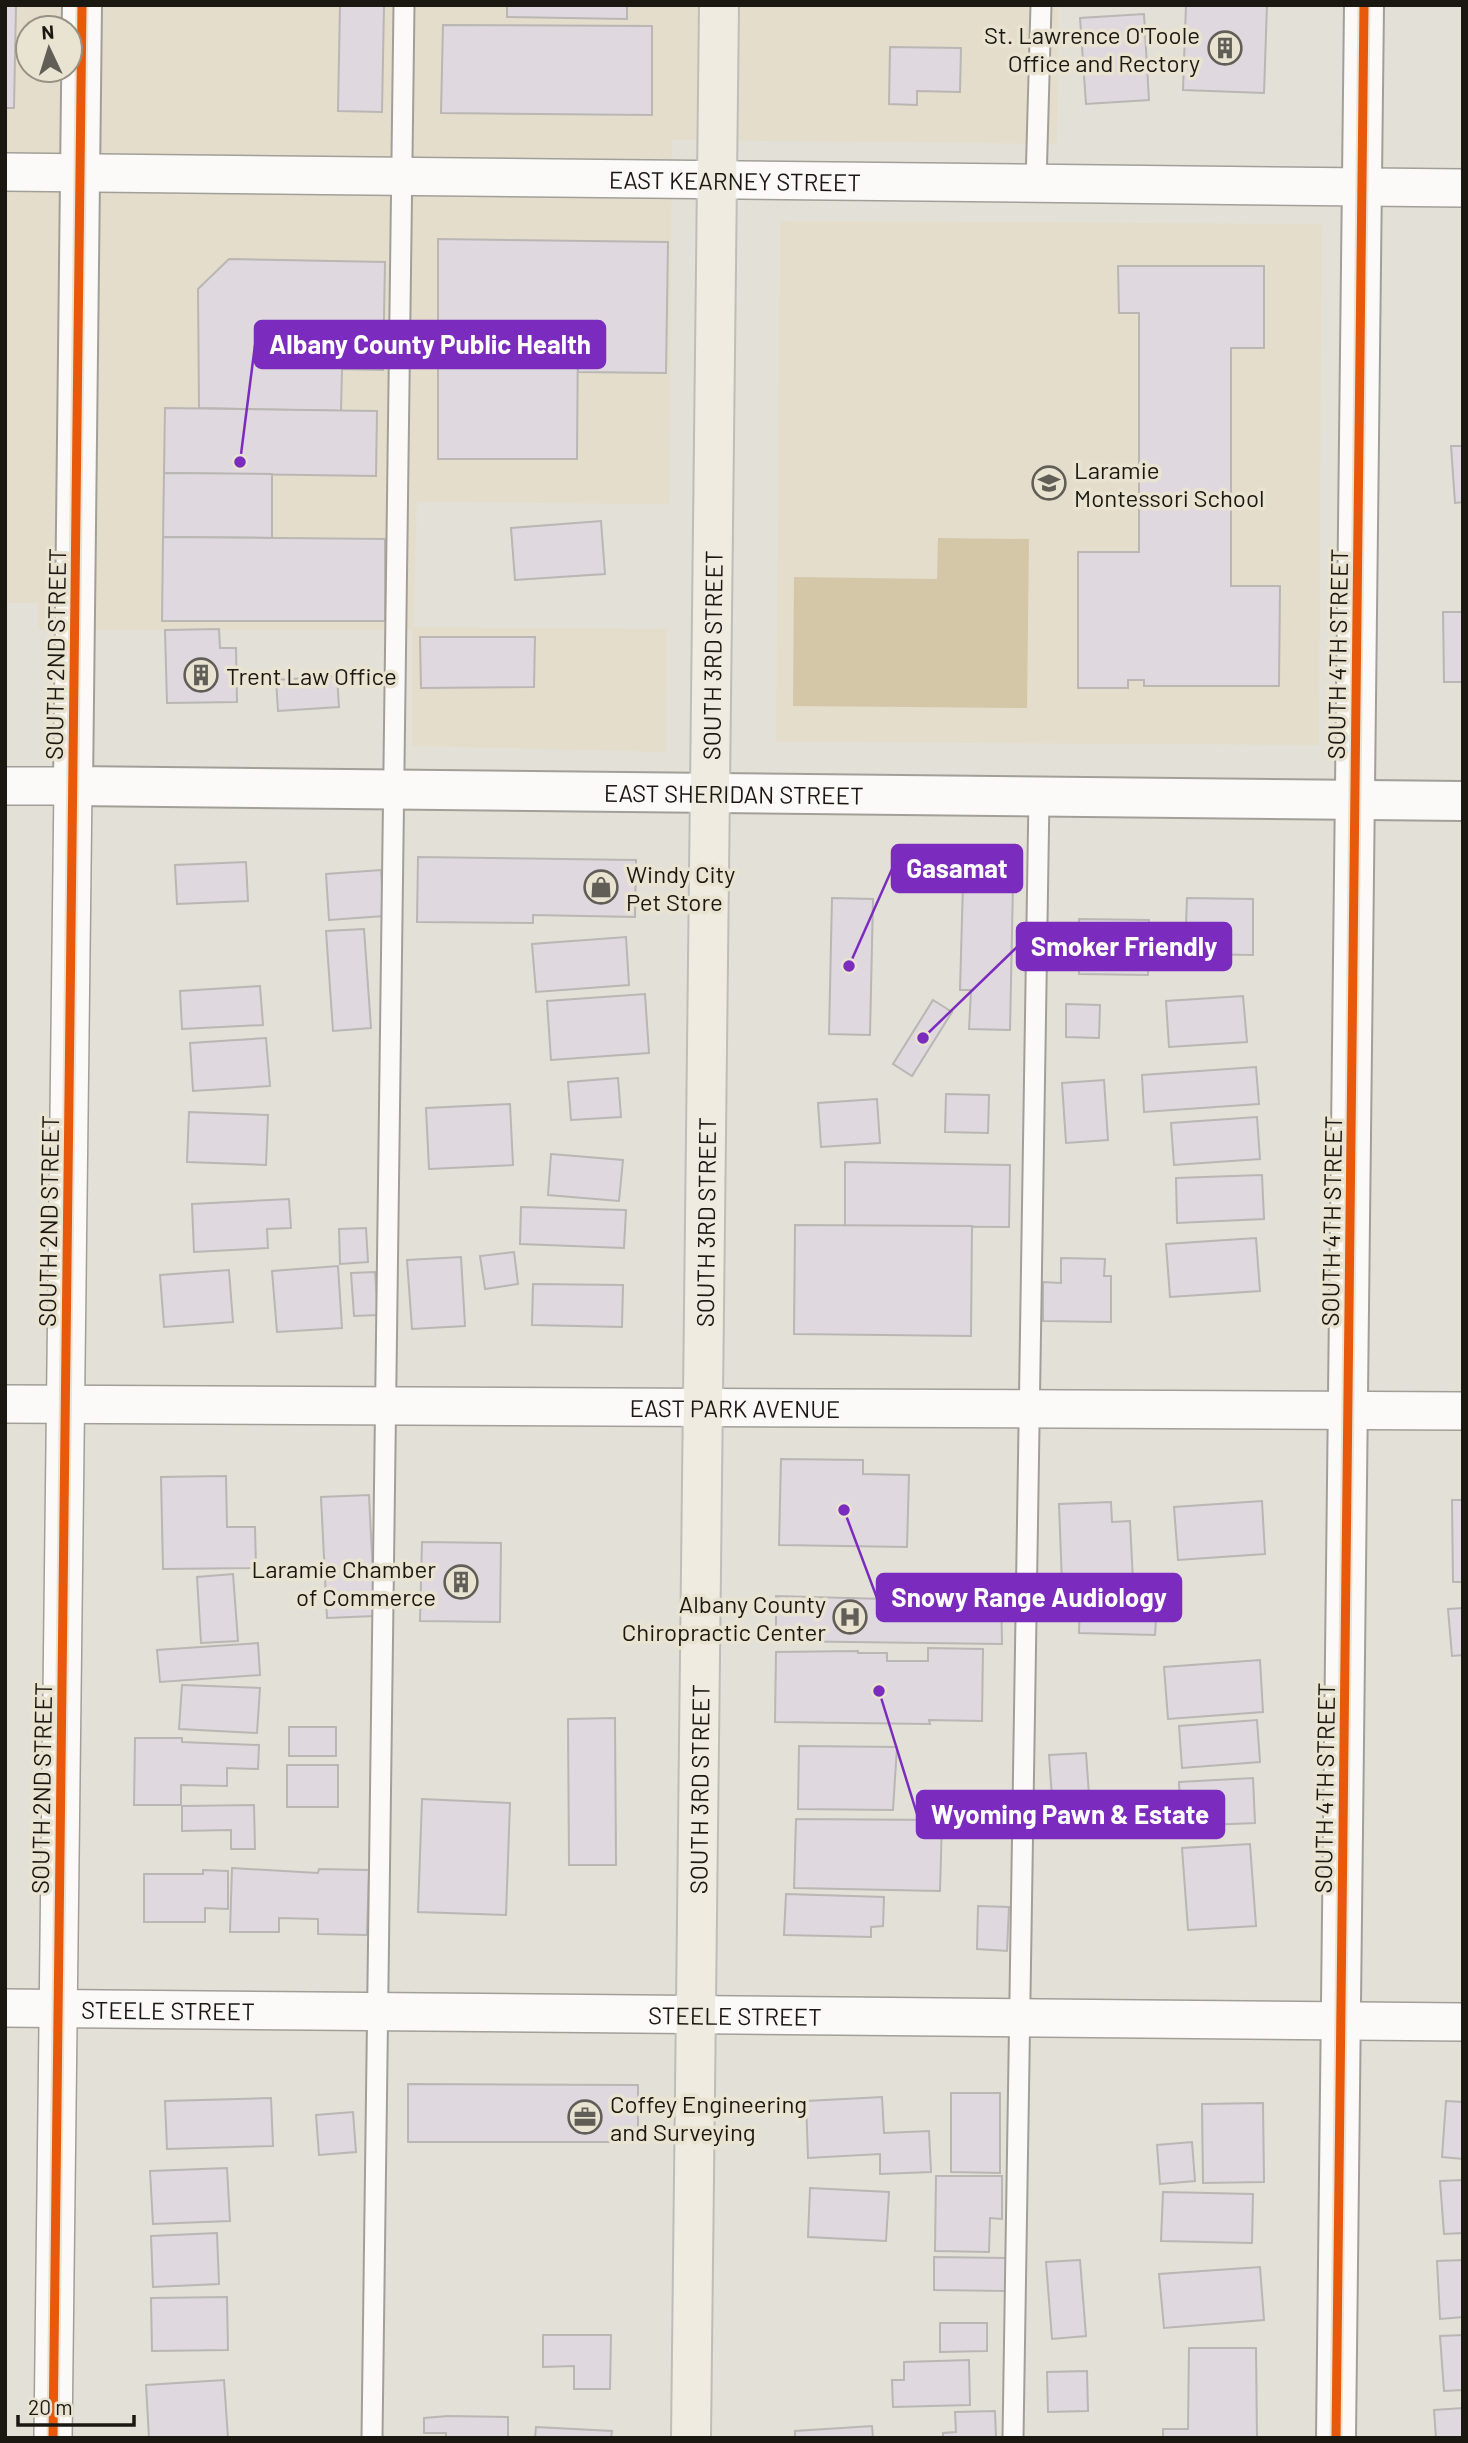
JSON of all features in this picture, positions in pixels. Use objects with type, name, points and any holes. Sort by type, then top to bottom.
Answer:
[{"type":"main road","name":"SOUTH 3RD STREET","points":[[691,2438],[719,5]]},
{"type":"street","name":"SOUTH 2ND STREET","points":[[53,2438],[82,5]]},
{"type":"street","name":"SOUTH 4TH STREET","points":[[1336,2438],[1364,5]]},
{"type":"street","name":"EAST KEARNEY STREET","points":[[5,172],[1463,188]]},
{"type":"street","name":"EAST SHERIDAN STREET","points":[[5,786],[1463,801]]},
{"type":"street","name":"EAST PARK AVENUE","points":[[5,1404],[1463,1411]]},
{"type":"street","name":"STEELE STREET","points":[[5,2008],[1463,2022]]},
{"type":"lane","points":[[373,2438],[404,5]]},
{"type":"lane","points":[[1036,183],[1041,5]]},
{"type":"lane","points":[[1013,2438],[1039,796]]},
{"type":"shaded area","points":[[5,5],[1059,5],[1057,144],[672,140],[669,504],[417,502],[413,627],[667,629],[666,752],[412,746],[412,630],[38,630],[38,603],[5,603]]},
{"type":"shaded area","name":"Laramie Montessori School","points":[[780,221],[1322,224],[1319,745],[776,742]]},
{"type":"shaded area","points":[[938,538],[1029,539],[1027,708],[793,706],[794,577],[937,579]]},
{"type":"building","points":[[5,5],[16,5],[14,108],[5,108]]},
{"type":"building","points":[[340,5],[384,5],[382,112],[338,111]]},
{"type":"building","points":[[507,5],[627,5],[627,19],[507,17]]},
{"type":"building","name":"St. Lawrence O'Toole Office and Rectory","points":[[1186,5],[1267,5],[1264,93],[1183,90]]},
{"type":"building","points":[[1144,14],[1149,100],[1086,104],[1080,18]]},
{"type":"building","points":[[443,25],[652,26],[652,115],[441,113]]},
{"type":"building","points":[[890,47],[961,48],[960,92],[917,91],[917,105],[889,104]]},
{"type":"building","points":[[438,239],[668,242],[666,373],[578,372],[578,326],[438,326]]},
{"type":"building","points":[[229,259],[385,262],[383,370],[342,369],[341,411],[199,408],[198,289]]},
{"type":"building","points":[[1118,266],[1264,266],[1264,348],[1231,348],[1231,586],[1280,586],[1279,686],[1144,686],[1144,680],[1128,680],[1128,688],[1078,688],[1078,552],[1139,552],[1139,313],[1119,313]]},
{"type":"building","points":[[438,326],[578,326],[577,459],[438,459]]},
{"type":"building","points":[[165,408],[377,411],[376,476],[164,473]]},
{"type":"building","points":[[1451,446],[1463,446],[1463,502],[1455,503]]},
{"type":"building","points":[[164,473],[272,474],[272,538],[163,537]]},
{"type":"building","points":[[601,521],[605,574],[515,580],[511,528]]},
{"type":"building","points":[[163,537],[385,539],[385,621],[162,621]]},
{"type":"building","points":[[1443,612],[1463,612],[1463,682],[1444,682]]},
{"type":"building","name":"Trent Law Office","points":[[219,629],[220,648],[236,648],[237,702],[167,703],[165,630]]},
{"type":"building","points":[[420,637],[535,637],[534,687],[421,688]]},
{"type":"building","points":[[337,676],[339,707],[278,711],[276,680]]},
{"type":"building","points":[[418,857],[636,860],[635,917],[533,915],[533,923],[417,922]]},
{"type":"building","points":[[246,862],[248,901],[177,904],[175,865]]},
{"type":"building","points":[[381,870],[384,916],[329,920],[326,874]]},
{"type":"building","points":[[963,883],[1013,884],[1010,1030],[969,1029],[971,990],[960,990]]},
{"type":"building","points":[[832,898],[873,899],[870,1035],[829,1034]]},
{"type":"building","points":[[1187,898],[1253,899],[1253,955],[1185,954]]},
{"type":"building","points":[[1079,919],[1149,920],[1148,975],[1079,974]]},
{"type":"building","points":[[364,929],[371,1028],[333,1031],[326,931]]},
{"type":"building","points":[[626,937],[629,985],[536,992],[532,944]]},
{"type":"building","points":[[260,986],[263,1025],[182,1029],[180,991]]},
{"type":"building","points":[[645,994],[649,1053],[551,1060],[547,1001]]},
{"type":"building","points":[[1243,996],[1247,1042],[1169,1047],[1166,1001]]},
{"type":"building","points":[[933,1000],[952,1012],[912,1076],[893,1064]]},
{"type":"building","points":[[1066,1004],[1100,1005],[1099,1038],[1066,1037]]},
{"type":"building","points":[[266,1038],[270,1086],[193,1091],[190,1043]]},
{"type":"building","points":[[1256,1067],[1259,1104],[1144,1112],[1142,1075]]},
{"type":"building","points":[[618,1078],[621,1117],[571,1120],[568,1082]]},
{"type":"building","points":[[1104,1080],[1108,1140],[1066,1143],[1062,1083]]},
{"type":"building","points":[[946,1094],[989,1095],[988,1133],[945,1132]]},
{"type":"building","points":[[877,1099],[880,1143],[821,1147],[818,1103]]},
{"type":"building","points":[[510,1104],[513,1165],[429,1169],[426,1108]]},
{"type":"building","points":[[189,1112],[268,1115],[266,1165],[187,1162]]},
{"type":"building","points":[[1257,1117],[1260,1159],[1174,1165],[1171,1123]]},
{"type":"building","points":[[551,1154],[623,1160],[619,1201],[548,1195]]},
{"type":"building","points":[[845,1162],[1010,1165],[1009,1227],[845,1226]]},
{"type":"building","points":[[1262,1175],[1264,1219],[1177,1223],[1176,1178]]},
{"type":"building","points":[[289,1199],[291,1228],[267,1229],[268,1248],[194,1252],[192,1204]]},
{"type":"building","points":[[521,1207],[626,1210],[624,1248],[520,1244]]},
{"type":"building","points":[[795,1225],[972,1226],[971,1336],[794,1334]]},
{"type":"building","points":[[366,1228],[368,1262],[340,1264],[339,1229]]},
{"type":"building","points":[[1256,1238],[1260,1291],[1170,1297],[1166,1244]]},
{"type":"building","points":[[514,1252],[518,1284],[485,1289],[480,1256]]},
{"type":"building","points":[[461,1257],[465,1326],[412,1329],[407,1260]]},
{"type":"building","points":[[1061,1258],[1105,1259],[1104,1276],[1111,1276],[1111,1322],[1043,1321],[1043,1282],[1061,1283]]},
{"type":"building","points":[[338,1266],[342,1328],[277,1332],[272,1271]]},
{"type":"building","points":[[229,1270],[233,1322],[164,1327],[160,1275]]},
{"type":"building","points":[[375,1272],[378,1315],[354,1316],[351,1273]]},
{"type":"building","points":[[533,1284],[623,1285],[622,1327],[532,1325]]},
{"type":"building","points":[[781,1459],[863,1460],[863,1474],[909,1475],[907,1547],[779,1545]]},
{"type":"building","points":[[226,1476],[227,1527],[255,1527],[256,1568],[163,1569],[161,1477]]},
{"type":"building","points":[[369,1495],[375,1616],[327,1618],[321,1497]]},
{"type":"building","points":[[1452,1500],[1463,1500],[1463,1582],[1453,1582]]},
{"type":"building","points":[[1262,1501],[1265,1554],[1178,1560],[1174,1507]]},
{"type":"building","points":[[1111,1502],[1112,1522],[1130,1521],[1133,1581],[1062,1584],[1059,1504]]},
{"type":"building","name":"Laramie Chamber of Commerce","points":[[422,1542],[501,1543],[500,1622],[420,1621]]},
{"type":"building","points":[[233,1574],[238,1641],[201,1643],[197,1577]]},
{"type":"building","points":[[1001,1591],[1002,1644],[776,1641],[776,1596],[884,1599],[884,1592]]},
{"type":"building","points":[[1080,1601],[1157,1604],[1155,1635],[1079,1633]]},
{"type":"building","points":[[1463,1608],[1463,1655],[1452,1656],[1448,1609]]},
{"type":"building","points":[[258,1643],[260,1675],[160,1682],[157,1650]]},
{"type":"building","points":[[928,1648],[983,1649],[982,1721],[929,1720],[930,1724],[775,1722],[776,1652],[858,1651],[887,1653],[887,1661],[928,1661]]},
{"type":"building","points":[[1260,1660],[1263,1712],[1168,1719],[1164,1667]]},
{"type":"building","points":[[182,1685],[260,1688],[257,1733],[179,1729]]},
{"type":"building","points":[[615,1718],[616,1865],[569,1865],[568,1719]]},
{"type":"building","points":[[1257,1720],[1260,1762],[1182,1768],[1179,1726]]},
{"type":"building","points":[[289,1727],[336,1727],[336,1756],[289,1756]]},
{"type":"building","points":[[135,1738],[182,1738],[182,1742],[259,1745],[258,1769],[227,1768],[227,1786],[181,1785],[181,1805],[134,1805]]},
{"type":"building","points":[[799,1746],[897,1747],[893,1810],[798,1809]]},
{"type":"building","points":[[1086,1753],[1089,1795],[1052,1797],[1049,1755]]},
{"type":"building","points":[[287,1765],[338,1765],[338,1807],[287,1807]]},
{"type":"building","points":[[1253,1778],[1255,1823],[1181,1826],[1179,1782]]},
{"type":"building","points":[[422,1799],[510,1803],[506,1915],[418,1912]]},
{"type":"building","points":[[254,1805],[255,1849],[231,1849],[231,1830],[182,1831],[182,1806]]},
{"type":"building","points":[[796,1819],[942,1820],[940,1891],[794,1888]]},
{"type":"building","points":[[1250,1844],[1256,1926],[1188,1930],[1182,1848]]},
{"type":"building","points":[[232,1868],[318,1873],[319,1869],[369,1870],[367,1935],[318,1934],[318,1919],[279,1918],[279,1932],[230,1932]]},
{"type":"building","points":[[203,1870],[228,1871],[228,1909],[205,1908],[205,1922],[144,1922],[144,1874],[203,1874]]},
{"type":"building","points":[[786,1894],[884,1897],[883,1926],[871,1927],[871,1937],[784,1935]]},
{"type":"building","points":[[978,1906],[1009,1907],[1007,1951],[977,1949]]},
{"type":"building","points":[[408,2084],[638,2085],[638,2142],[408,2142]]},
{"type":"building","points":[[951,2093],[1000,2093],[1000,2173],[951,2172]]},
{"type":"building","points":[[882,2097],[884,2133],[929,2131],[931,2172],[880,2174],[880,2154],[808,2158],[806,2101]]},
{"type":"building","points":[[271,2098],[273,2146],[167,2149],[165,2101]]},
{"type":"building","points":[[1446,2101],[1463,2102],[1463,2159],[1442,2157]]},
{"type":"building","points":[[1263,2103],[1264,2182],[1203,2183],[1202,2104]]},
{"type":"building","points":[[353,2112],[356,2152],[319,2155],[316,2115]]},
{"type":"building","points":[[1192,2142],[1195,2181],[1160,2184],[1157,2145]]},
{"type":"building","points":[[227,2168],[230,2221],[153,2224],[150,2171]]},
{"type":"building","points":[[936,2176],[1002,2176],[1002,2219],[990,2218],[989,2252],[935,2251]]},
{"type":"building","points":[[1463,2180],[1463,2233],[1444,2234],[1440,2181]]},
{"type":"building","points":[[810,2188],[889,2192],[886,2241],[808,2237]]},
{"type":"building","points":[[1163,2192],[1253,2194],[1252,2243],[1161,2241]]},
{"type":"building","points":[[217,2233],[219,2284],[153,2287],[151,2236]]},
{"type":"building","points":[[934,2257],[1006,2258],[1006,2291],[934,2290]]},
{"type":"building","points":[[1080,2260],[1086,2336],[1052,2339],[1046,2262]]},
{"type":"building","points":[[1463,2260],[1463,2317],[1440,2319],[1437,2261]]},
{"type":"building","points":[[1260,2267],[1264,2320],[1164,2328],[1159,2274]]},
{"type":"building","points":[[227,2297],[228,2350],[152,2351],[151,2298]]},
{"type":"building","points":[[940,2323],[987,2323],[987,2351],[940,2352]]},
{"type":"building","points":[[543,2335],[611,2335],[610,2389],[574,2389],[574,2366],[543,2367]]},
{"type":"building","points":[[1463,2335],[1463,2390],[1444,2391],[1440,2336]]},
{"type":"building","points":[[1189,2348],[1256,2348],[1257,2438],[1163,2438],[1163,2429],[1188,2429]]},
{"type":"building","points":[[969,2360],[970,2405],[893,2407],[892,2380],[904,2380],[904,2362]]},
{"type":"building","points":[[1087,2371],[1088,2411],[1048,2412],[1047,2372]]},
{"type":"building","points":[[224,2380],[228,2438],[149,2438],[146,2385]]},
{"type":"building","points":[[1463,2408],[1463,2438],[1436,2438],[1434,2410]]},
{"type":"building","points":[[995,2411],[996,2438],[943,2438],[943,2433],[956,2432],[955,2412]]},
{"type":"building","points":[[508,2417],[508,2438],[446,2438],[446,2433],[424,2433],[424,2418]]},
{"type":"building","points":[[872,2426],[873,2438],[795,2438],[795,2431]]},
{"type":"building","points":[[536,2427],[612,2431],[611,2438],[535,2438]]},
{"type":"cycle path","points":[[53,2438],[82,5]]},
{"type":"cycle path","points":[[1336,2438],[1364,5]]},
{"type":"place","name":"St. Lawrence O'Toole Office and Rectory","points":[[1225,48]]},
{"type":"place","name":"Albany County Public Health","points":[[240,462]]},
{"type":"place","name":"Laramie Montessori School","points":[[1049,483]]},
{"type":"place","name":"Trent Law Office","points":[[201,675]]},
{"type":"place","name":"Windy City Pet Store","points":[[601,887]]},
{"type":"place","name":"Gasamat","points":[[849,966]]},
{"type":"place","name":"Smoker Friendly","points":[[923,1038]]},
{"type":"place","name":"Snowy Range Audiology","points":[[844,1510]]},
{"type":"place","name":"Laramie Chamber of Commerce","points":[[461,1582]]},
{"type":"place","name":"Albany County Chiropractic Center","points":[[850,1617]]},
{"type":"place","name":"Wyoming Pawn & Estate","points":[[879,1691]]},
{"type":"place","name":"Coffey Engineering and Surveying","points":[[585,2117]]}]
